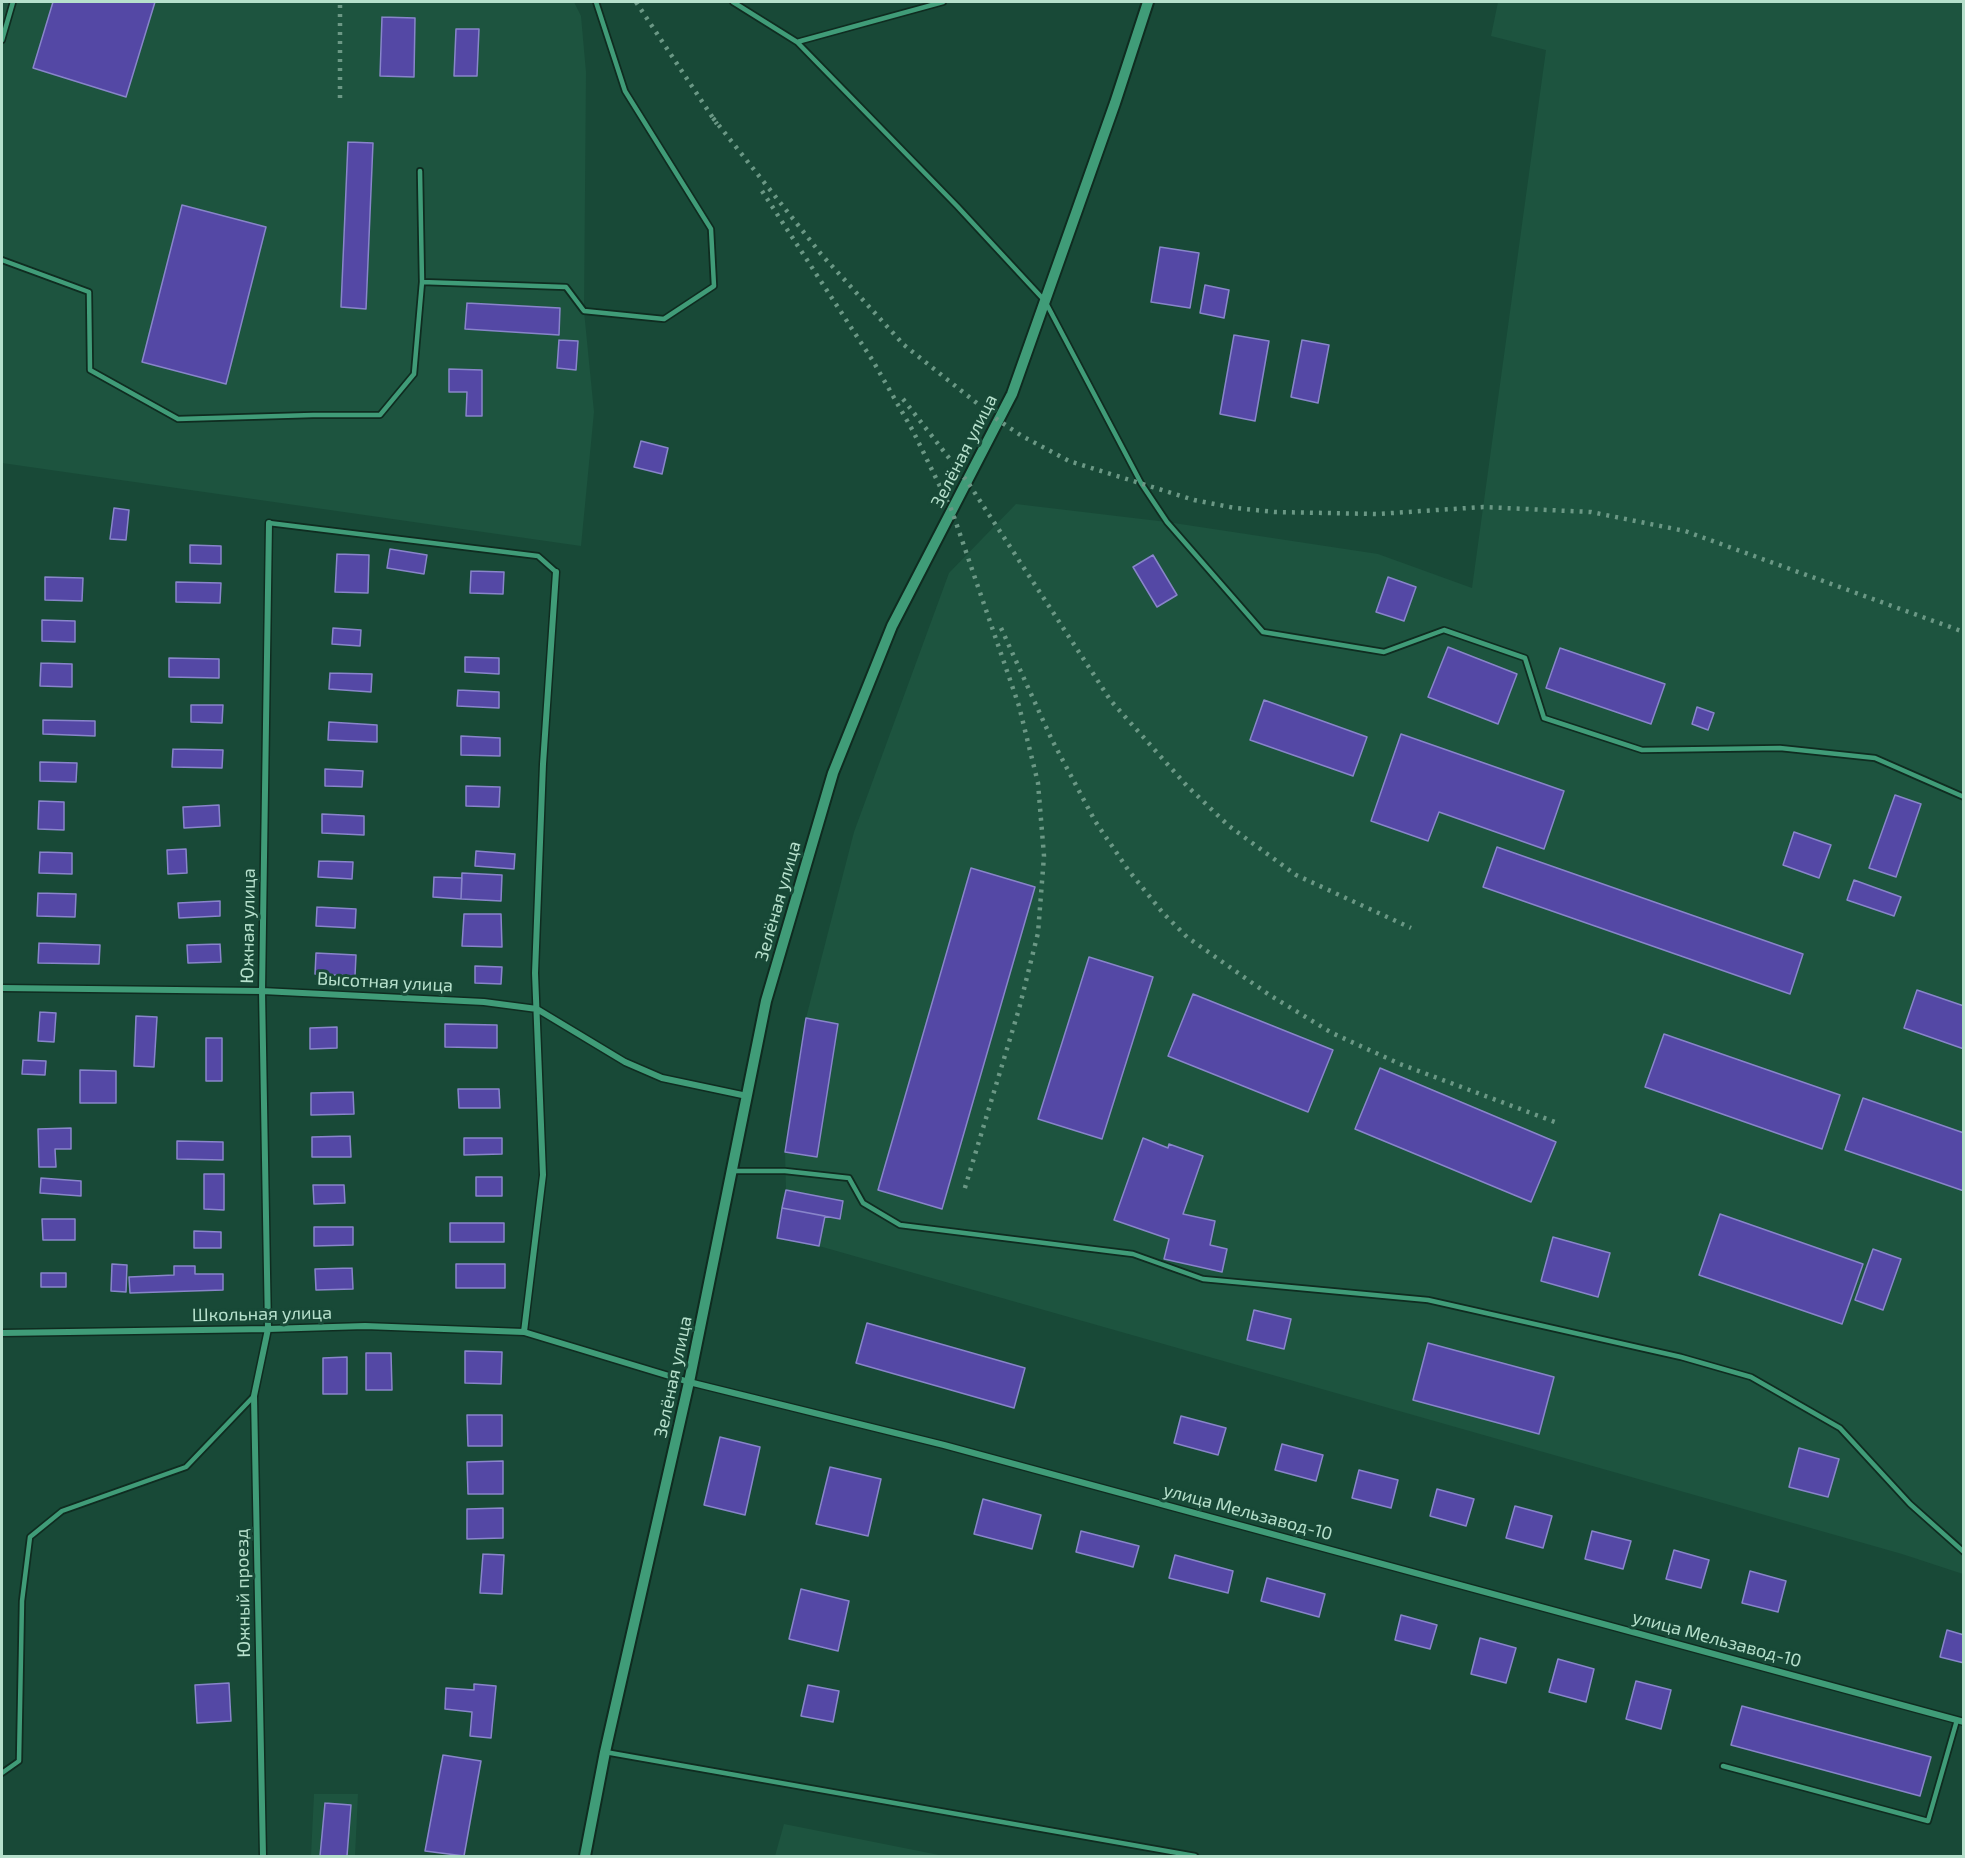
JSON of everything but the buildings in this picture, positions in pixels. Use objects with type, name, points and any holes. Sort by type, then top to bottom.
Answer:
[{"type":"street","name":"Зелёная улица","points":[[585,1857],[605,1752],[689,1382],[766,1001],[833,773],[892,626],[1012,394],[1115,103],[1148,2]]},
{"type":"street","name":"Южная улица","points":[[268,1329],[262,991],[269,523]]},
{"type":"street","points":[[524,1332],[543,1175],[535,973],[543,776],[556,572]]},
{"type":"street","name":"Высотная улица","points":[[2,988],[262,991],[484,1002],[537,1009],[625,1062],[662,1078],[747,1096]]},
{"type":"street","name":"Школьная улица","points":[[2,1333],[365,1326],[524,1332]]},
{"type":"street","name":"Южный проезд","points":[[263,1857],[254,1396],[268,1329]]},
{"type":"street","name":"улица Мельзавод-10","points":[[524,1332],[689,1382],[944,1445],[1960,1721]]},
{"type":"lane","points":[[2,40],[13,2]]},
{"type":"lane","points":[[422,282],[566,287],[584,311],[664,320],[714,286],[711,229],[625,92],[596,2]]},
{"type":"lane","points":[[733,2],[797,42],[957,206],[1045,301],[1141,483],[1167,522],[1263,632],[1384,652],[1444,630],[1525,658],[1544,718],[1642,750],[1780,748],[1875,758],[1964,796]]},
{"type":"lane","points":[[797,42],[943,2]]},
{"type":"lane","points":[[2,260],[88,292],[90,370],[178,419],[380,415],[414,374],[422,282],[420,171]]},
{"type":"lane","points":[[269,523],[538,556],[556,572]]},
{"type":"lane","points":[[732,1171],[785,1171],[849,1178],[863,1203],[900,1225],[1133,1254],[1203,1279],[1428,1300],[1681,1357],[1751,1377],[1840,1428],[1910,1504],[1964,1552]]},
{"type":"lane","points":[[2,1773],[19,1761],[22,1601],[30,1538],[62,1511],[186,1467],[254,1396]]},
{"type":"lane","points":[[1723,1766],[1928,1821],[1960,1721]]},
{"type":"lane","points":[[605,1752],[1195,1857]]},
{"type":"shaded area","points":[[2,2],[574,2],[581,16],[586,72],[584,311],[594,412],[581,546],[2,463]]},
{"type":"shaded area","points":[[1498,2],[1963,2],[1963,1574],[1902,1554],[819,1246],[777,1238],[786,1190],[785,1152],[806,1018],[854,832],[949,573],[1016,504],[1167,522],[1378,554],[1472,588],[1546,50],[1491,36]]},
{"type":"shaded area","points":[[314,1794],[358,1794],[355,1856],[311,1856]]},
{"type":"shaded area","points":[[784,1824],[944,1856],[775,1856]]},
{"type":"railway","points":[[340,2],[340,98]]},
{"type":"railway","points":[[636,2],[717,124]]},
{"type":"railway","points":[[713,118],[821,254],[904,345],[998,420],[1022,436],[1069,461],[1194,500],[1235,508],[1275,512],[1377,514],[1483,507],[1591,512],[1685,531],[1964,632]]},
{"type":"railway","points":[[762,191],[873,361],[913,431],[952,511],[1019,706],[1038,783],[1044,856],[1038,933],[1019,1009],[964,1191]]},
{"type":"railway","points":[[903,399],[967,481],[1111,701],[1187,786],[1229,826],[1296,875],[1411,928]]},
{"type":"railway","points":[[1001,628],[1052,740],[1095,821],[1129,871],[1163,913],[1187,937],[1268,994],[1332,1033],[1400,1064],[1555,1122]]}]
